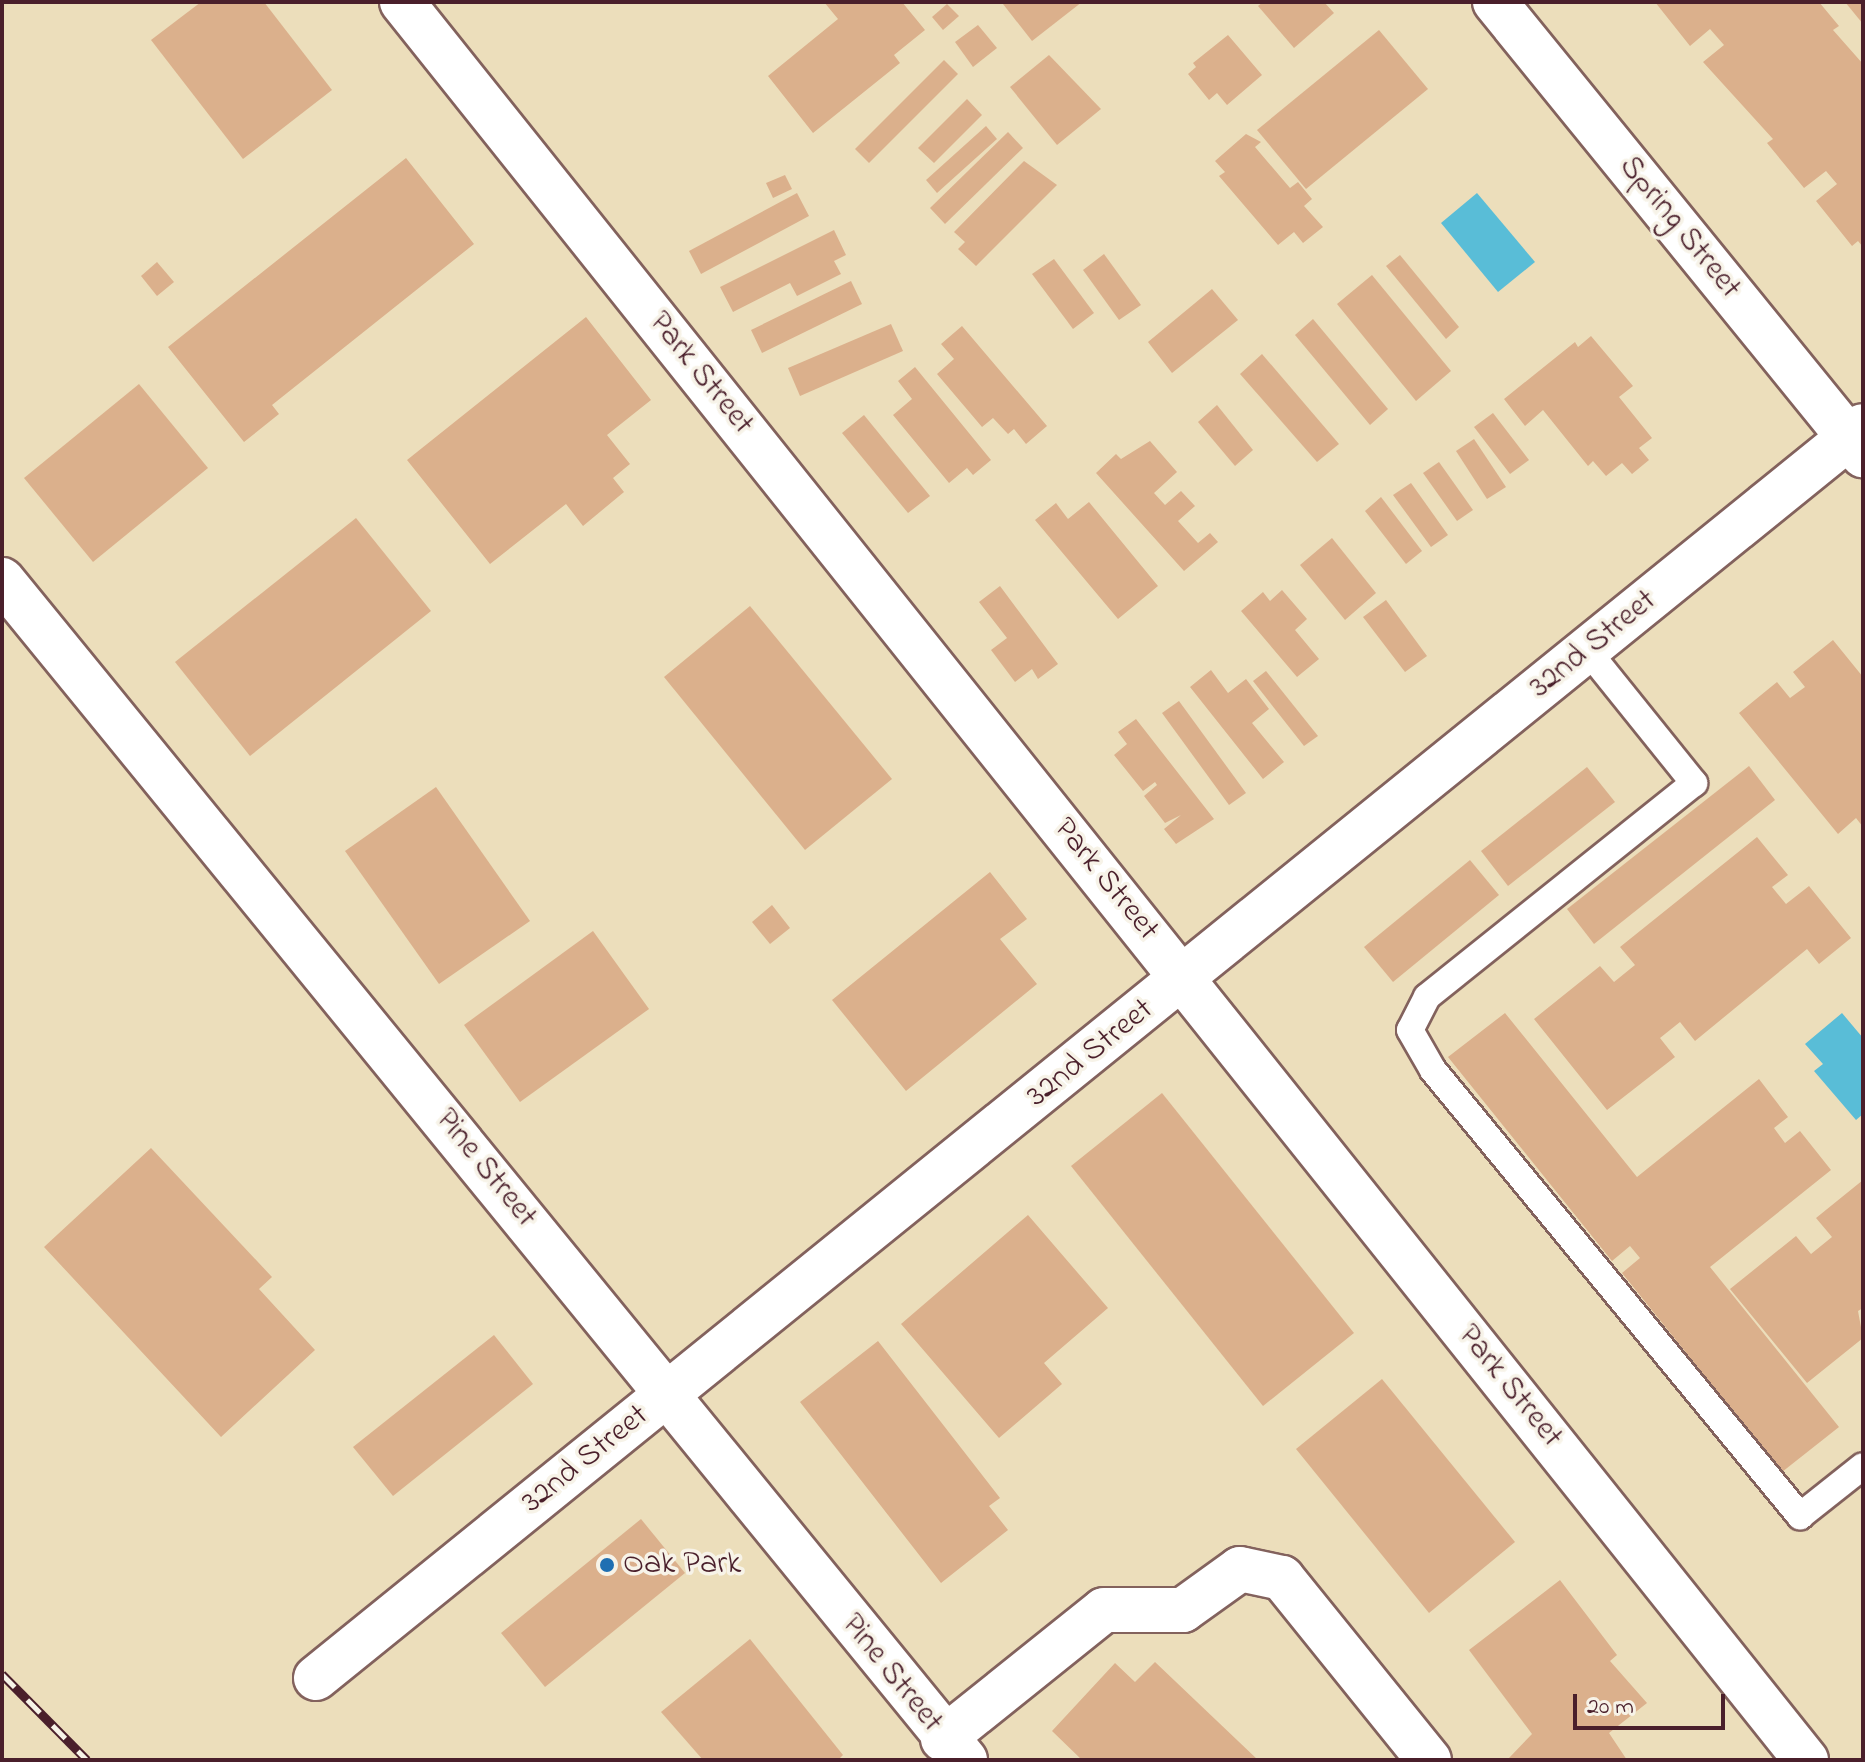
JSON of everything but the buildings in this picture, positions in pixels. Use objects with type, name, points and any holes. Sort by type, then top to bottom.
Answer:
[{"type":"street","name":"Park Street","points":[[402,2],[1184,979],[1799,1758]]},
{"type":"street","name":"Spring Street","points":[[1495,2],[1858,439]]},
{"type":"street","name":"32nd Street","points":[[316,1678],[1587,650],[1858,439]]},
{"type":"street","name":"Pine Street","points":[[2,580],[669,1393],[954,1750]]},
{"type":"street","points":[[954,1750],[1104,1610],[1183,1610],[1240,1569],[1282,1578],[1429,1760]]},
{"type":"lane","points":[[1587,650],[1694,783],[1427,997],[1410,1030],[1433,1070],[1800,1516],[1863,1466]]},
{"type":"water","points":[[1477,193],[1535,262],[1498,292],[1441,223]]},
{"type":"water","points":[[1842,1013],[1863,1038],[1863,1114],[1856,1120],[1814,1071],[1823,1064],[1805,1044]]},
{"type":"railway","points":[[2,1674],[87,1760]]},
{"type":"place","name":"Oak Park","points":[[607,1565]]}]
